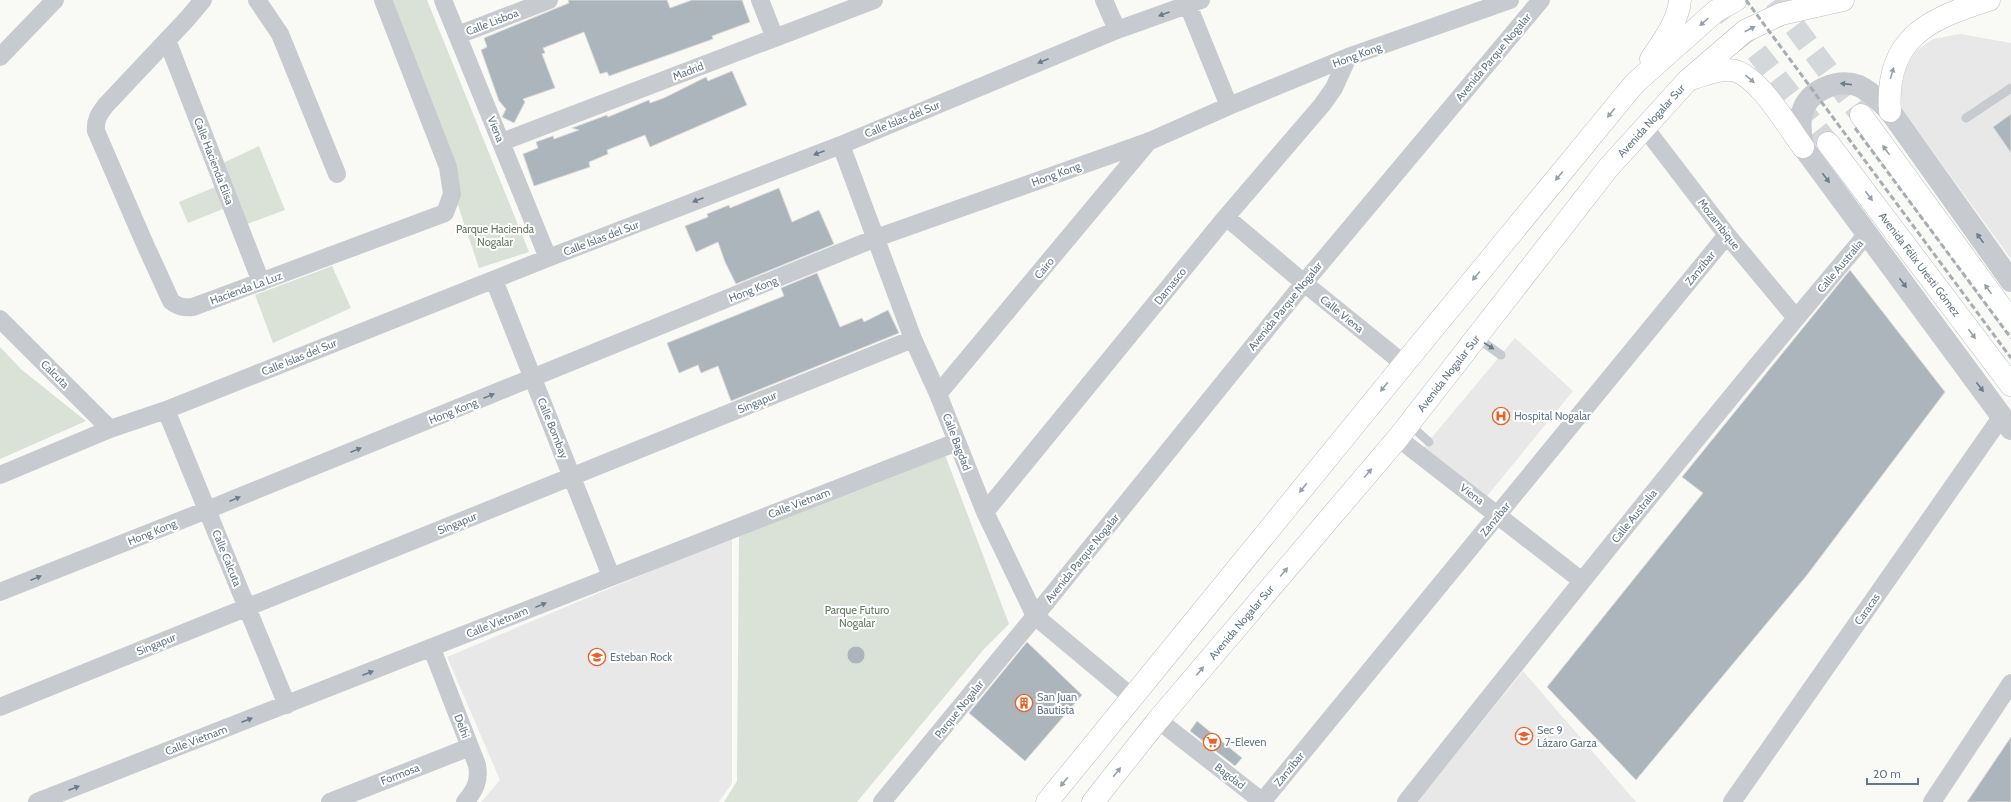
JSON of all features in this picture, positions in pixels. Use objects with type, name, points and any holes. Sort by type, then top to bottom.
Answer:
[{"type":"main road","points":[[1047,802],[1635,83],[1673,25],[1678,12],[1680,0]]},
{"type":"main road","points":[[1635,83],[1716,11],[1736,0]]},
{"type":"main road","name":"Avenida Nogalar Sur","points":[[1093,802],[1158,720],[1403,431],[1609,167],[1688,80],[1745,31],[1781,14],[1843,0]]},
{"type":"main road","points":[[1890,111],[1888,94],[1890,76],[1897,58],[1908,40],[1928,25],[1950,13],[1989,0]]},
{"type":"main road","points":[[1688,80],[1718,70],[1732,70],[1744,73],[1757,85],[1803,147]]},
{"type":"main road","points":[[1861,116],[2011,320]]},
{"type":"main road","name":"Avenida Félix Uresti Gómez","points":[[1828,143],[2011,385]]},
{"type":"street","points":[[0,57],[55,0]]},
{"type":"street","name":"Hacienda La Luz","points":[[203,0],[106,105],[96,121],[96,131],[144,242],[171,301],[176,306],[193,307],[445,213],[450,204],[452,194],[448,167],[383,0]]},
{"type":"street","points":[[257,0],[280,34],[337,174]]},
{"type":"street","name":"Viena","points":[[443,0],[548,258]]},
{"type":"street","name":"Calle Lisboa","points":[[458,35],[549,0]]},
{"type":"street","points":[[760,0],[775,38]]},
{"type":"street","name":"Madrid","points":[[502,142],[874,0]]},
{"type":"street","points":[[1104,0],[1117,30]]},
{"type":"street","name":"Hong Kong","points":[[0,592],[207,510],[876,238],[1150,141],[1229,106],[1348,57],[1510,0]]},
{"type":"street","name":"Avenida Parque Nogalar","points":[[1035,616],[1304,283],[1541,0]]},
{"type":"street","points":[[1194,2],[1229,106]]},
{"type":"street","name":"Calle Islas del Sur","points":[[0,475],[110,429],[166,410],[548,258],[841,145],[1117,30],[1194,2]]},
{"type":"street","name":"Calle Hacienda Elisa","points":[[167,40],[261,282]]},
{"type":"street","name":"Damasco","points":[[985,512],[1226,217],[1322,105],[1334,88],[1348,57]]},
{"type":"street","points":[[2006,422],[1803,147],[1801,114],[1806,102],[1814,95],[1828,87],[1844,82],[1859,86],[1872,94],[1890,111],[2011,281]]},
{"type":"street","name":"Mozambique","points":[[1644,128],[1727,234],[1796,318]]},
{"type":"street","name":"Cairo","points":[[938,394],[1150,141]]},
{"type":"street","name":"Calle Bagdad","points":[[841,145],[913,339],[938,394],[985,512],[1035,616],[1133,698]]},
{"type":"street","name":"Calle Viena","points":[[1226,217],[1304,283],[1404,364]]},
{"type":"street","name":"Zanzíbar","points":[[1263,802],[1727,234]]},
{"type":"street","name":"Calle Australia","points":[[1406,802],[1582,581],[1796,318],[1867,234]]},
{"type":"street","name":"Calle Bombay","points":[[494,280],[611,576]]},
{"type":"street","name":"Calcuta","points":[[0,319],[110,429]]},
{"type":"street","name":"Singapur","points":[[0,707],[913,339]]},
{"type":"street","name":"Calle Calcuta","points":[[166,410],[287,705]]},
{"type":"street","name":"Caracas","points":[[1732,802],[2006,422]]},
{"type":"street","name":"Viena","points":[[1403,431],[1498,514],[1582,581]]},
{"type":"street","name":"Calle Vietnam","points":[[37,802],[432,649],[611,576],[957,442]]},
{"type":"street","name":"Parque Nogalar","points":[[882,802],[1035,616]]},
{"type":"street","name":"Delhi","points":[[432,649],[479,774],[478,783],[465,802]]},
{"type":"street","points":[[1932,802],[2011,683]]},
{"type":"street","name":"Bagdad","points":[[1158,720],[1263,802]]},
{"type":"street","name":"Formosa","points":[[330,802],[470,747]]},
{"type":"lane","points":[[1966,118],[2011,88]]},
{"type":"lane","points":[[1476,337],[1502,355]]},
{"type":"lane","points":[[1403,431],[1429,442]]},
{"type":"shaded area","points":[[1960,34],[2011,43],[2011,259],[1902,109],[1900,86],[1904,68],[1914,52],[1933,39]]},
{"type":"shaded area","name":"Hospital Nogalar","points":[[1515,338],[1573,391],[1487,496],[1423,448]]},
{"type":"shaded area","points":[[732,537],[732,783],[719,802],[481,802],[500,780],[447,657]]},
{"type":"shaded area","name":"Sec 9 Lázaro Garza","points":[[1523,671],[1636,802],[1417,802]]},
{"type":"green space","name":"Parque Hacienda Nogalar","points":[[389,0],[427,0],[529,252],[479,268]]},
{"type":"green space","points":[[259,146],[285,210],[247,224],[223,163]]},
{"type":"green space","points":[[215,187],[223,209],[188,223],[179,202]]},
{"type":"green space","points":[[332,266],[351,308],[273,343],[255,295]]},
{"type":"green space","points":[[0,347],[22,370],[86,421],[0,459]]},
{"type":"green space","name":"Parque Futuro Nogalar","points":[[945,455],[1009,624],[984,649],[857,802],[724,802],[737,781],[739,535]]},
{"type":"building","points":[[568,0],[667,0],[670,8],[692,0],[742,0],[750,22],[712,36],[713,39],[609,76],[607,72],[600,74],[584,32],[543,48],[545,53],[542,54],[555,88],[523,99],[525,102],[514,123],[502,117],[506,109],[499,101],[481,50],[487,47],[484,38],[569,3]]},
{"type":"building","points":[[732,71],[747,105],[650,147],[645,135],[607,150],[608,154],[589,162],[590,167],[534,186],[523,154],[538,148],[536,142],[553,136],[554,139],[579,130],[572,128],[607,115],[608,117],[649,100],[650,103],[664,98],[706,77],[708,81]]},
{"type":"building","points":[[2011,114],[2011,153],[1993,127]]},
{"type":"building","points":[[779,188],[792,222],[819,210],[834,244],[736,284],[725,262],[718,242],[696,252],[685,226],[708,217],[707,214],[729,205],[730,208]]},
{"type":"building","points":[[1850,270],[1945,392],[1807,575],[1636,780],[1547,687],[1703,493],[1682,477]]},
{"type":"building","points":[[817,273],[840,327],[862,318],[864,322],[888,310],[899,333],[731,401],[718,366],[701,373],[698,365],[679,373],[667,343],[784,296],[781,288]]},
{"type":"building","name":"San Juan Bautista","points":[[1027,642],[1082,695],[1025,761],[969,713]]},
{"type":"building","points":[[856,646],[862,649],[865,655],[862,661],[856,664],[850,661],[847,655],[850,649]]},
{"type":"building","name":"7-Eleven","points":[[1197,721],[1242,758],[1235,766],[1190,731]]},
{"type":"building","points":[[2011,737],[2011,802],[1967,802]]},
{"type":"tunnel","points":[[1716,0],[1828,143]]},
{"type":"tunnel","points":[[1775,0],[1861,115]]},
{"type":"railway","points":[[1746,0],[2011,358]]},
{"type":"railway","points":[[1855,128],[2011,338]]},
{"type":"place","name":"Hospital Nogalar","points":[[1501,416]]},
{"type":"place","name":"Esteban Rock","points":[[597,657]]},
{"type":"place","name":"San Juan Bautista","points":[[1024,703]]},
{"type":"place","name":"Sec 9 Lázaro Garza","points":[[1524,736]]},
{"type":"place","name":"7-Eleven","points":[[1212,742]]}]
